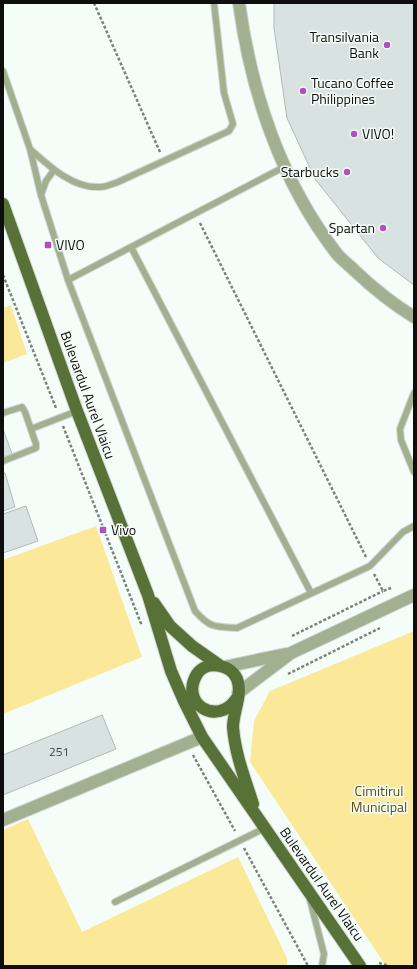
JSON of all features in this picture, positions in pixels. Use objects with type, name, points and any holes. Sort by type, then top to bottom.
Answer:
[{"type":"main road","name":"Bulevardul Aurel Vlaicu","points":[[3,204],[76,411],[148,595],[171,671],[184,701],[202,737],[360,966]]},
{"type":"main road","name":"Bulevardul Aurel Vlaicu","points":[[148,595],[170,626],[192,646],[222,666],[236,678],[239,685],[233,727],[237,756],[261,824]]},
{"type":"main road","points":[[222,666],[204,668],[197,673],[192,684],[192,692],[195,700],[205,710],[212,712],[226,710],[238,696]]},
{"type":"main road","points":[[171,671],[192,684]]},
{"type":"main road","points":[[202,737],[205,710]]},
{"type":"street","points":[[239,3],[244,44],[258,94],[284,167],[317,225],[338,255],[380,293],[414,317]]},
{"type":"street","points":[[222,666],[291,652],[414,595]]},
{"type":"street","points":[[238,696],[291,652]]},
{"type":"street","points":[[3,820],[202,737]]},
{"type":"lane","points":[[30,149],[54,170],[83,185],[100,187],[118,182],[229,131],[233,124],[224,93],[214,3]]},
{"type":"lane","points":[[3,71],[30,149],[41,195],[68,280],[195,611],[205,623],[216,627],[237,628],[370,566],[403,532],[414,526]]},
{"type":"lane","points":[[68,280],[284,167]]},
{"type":"lane","points":[[41,195],[46,181],[54,170]]},
{"type":"lane","points":[[131,247],[311,593]]},
{"type":"lane","points":[[414,393],[400,429],[402,440],[414,472]]},
{"type":"lane","points":[[3,413],[22,408],[36,444],[36,448],[3,461]]},
{"type":"lane","points":[[31,429],[76,411]]},
{"type":"lane","points":[[398,602],[414,589]]},
{"type":"lane","points":[[115,902],[261,824]]},
{"type":"lane","points":[[308,891],[324,954],[322,966]]},
{"type":"path","points":[[94,3],[164,161]]},
{"type":"path","points":[[195,213],[383,592]]},
{"type":"path","points":[[3,275],[60,418],[70,448]]},
{"type":"path","points":[[285,639],[391,588]]},
{"type":"path","points":[[285,675],[384,625]]},
{"type":"path","points":[[379,963],[389,966]]},
{"type":"green space","points":[[11,305],[27,354],[3,363],[3,308]]},
{"type":"green space","points":[[96,526],[142,657],[3,714],[3,560]]},
{"type":"green space","name":"Cimitirul Municipal","points":[[414,631],[414,966],[386,966],[250,762],[254,721],[270,691]]},
{"type":"green space","points":[[28,819],[82,932],[238,857],[287,958],[287,966],[3,966],[3,830]]},
{"type":"building","name":"VIVO!","points":[[274,3],[414,3],[414,285],[378,258],[315,179],[287,118],[274,28]]},
{"type":"building","points":[[3,429],[12,454],[3,457]]},
{"type":"building","points":[[3,473],[5,473],[15,507],[3,511]]},
{"type":"building","points":[[26,506],[38,541],[3,553],[3,514]]},
{"type":"building","points":[[102,715],[116,749],[3,795],[3,755]]},
{"type":"place","name":"Transilvania Bank","points":[[387,45]]},
{"type":"place","name":"Tucano Coffee Philippines","points":[[303,91]]},
{"type":"place","name":"VIVO!","points":[[354,134]]},
{"type":"place","name":"Starbucks","points":[[347,172]]},
{"type":"place","name":"Spartan","points":[[383,228]]},
{"type":"place","name":"VIVO","points":[[48,245]]},
{"type":"place","name":"Vivo","points":[[103,530]]}]
